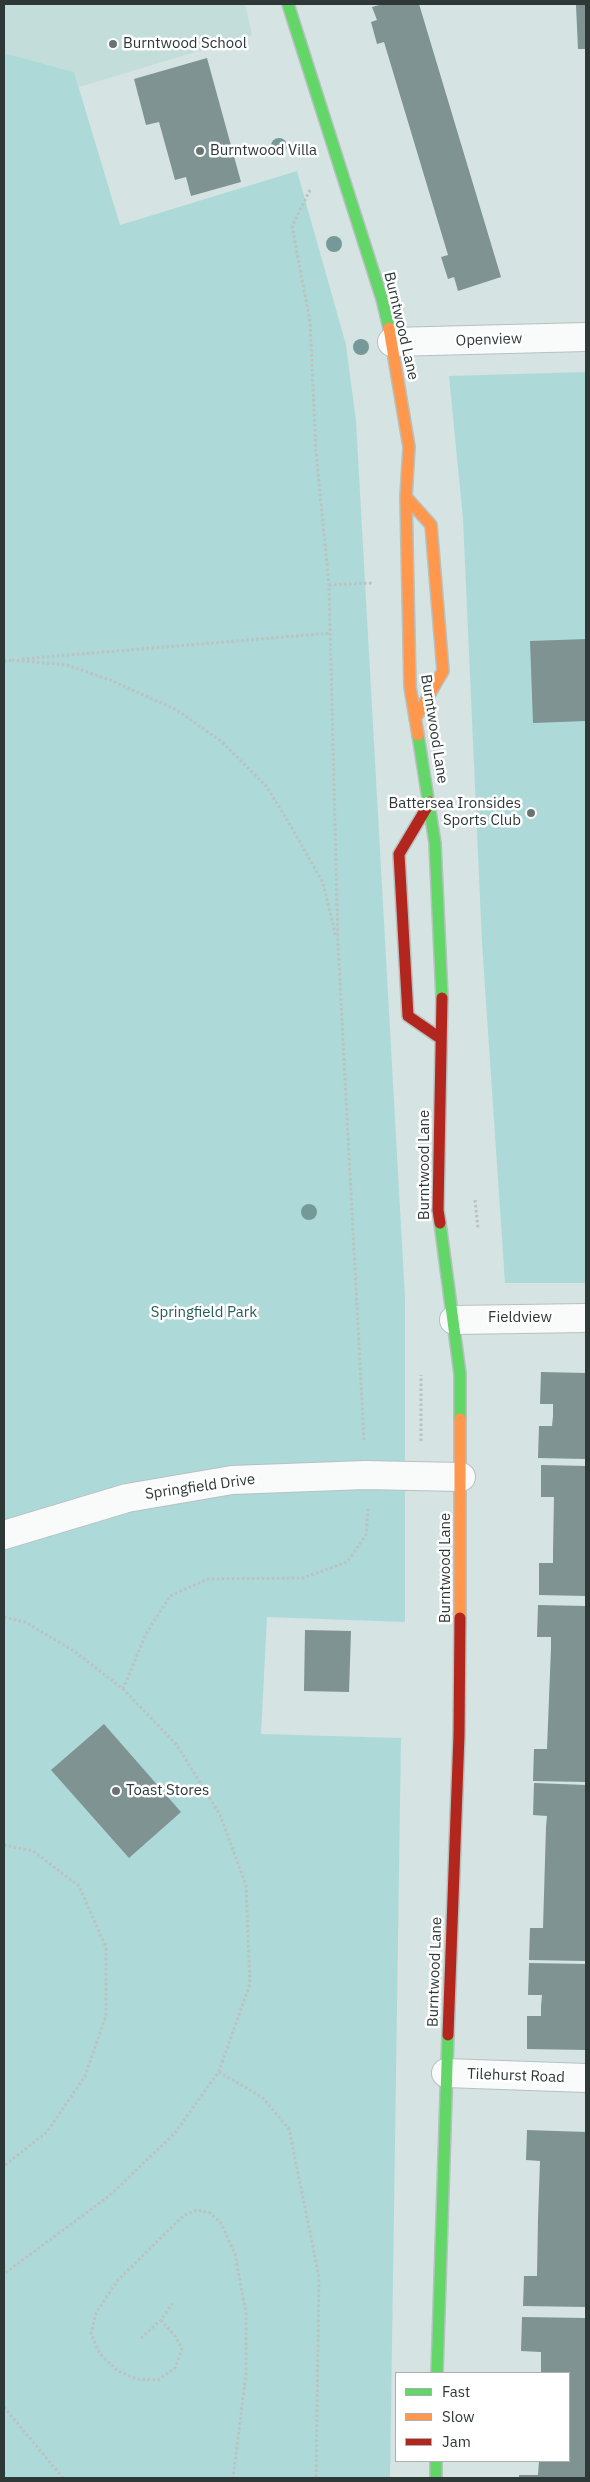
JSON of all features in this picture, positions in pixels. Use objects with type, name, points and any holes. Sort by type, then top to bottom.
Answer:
[{"type":"main road","name":"Burntwood Lane","points":[[288,4],[382,300],[392,342],[409,446],[406,498],[410,687],[430,802],[435,843],[442,999],[438,1210],[460,1374],[462,1477],[459,1735],[446,2073],[438,2372]]},
{"type":"main road","points":[[406,498],[432,525],[443,671],[415,719]]},
{"type":"main road","points":[[430,802],[399,854],[408,1016],[440,1038]]},
{"type":"main road","points":[[436,2462],[436,2478]]},
{"type":"street","name":"Openview","points":[[392,342],[586,337]]},
{"type":"street","name":"Fieldview","points":[[454,1320],[586,1318]]},
{"type":"street","name":"Springfield Drive","points":[[4,1535],[127,1498],[232,1480],[365,1475],[462,1477]]},
{"type":"street","name":"Tilehurst Road","points":[[446,2073],[586,2078]]},
{"type":"path","points":[[311,187],[292,226],[310,322],[316,452],[329,585],[338,945],[364,1444]]},
{"type":"path","points":[[329,585],[372,583]]},
{"type":"path","points":[[4,661],[331,633]]},
{"type":"path","points":[[12,660],[67,665],[110,680],[177,710],[222,742],[266,786],[292,828],[323,883],[338,945]]},
{"type":"path","points":[[421,1375],[421,1444]]},
{"type":"path","points":[[123,1688],[146,1634],[170,1596],[208,1579],[303,1578],[347,1562],[366,1535],[368,1506]]},
{"type":"path","points":[[4,1617],[25,1622],[74,1651],[123,1688],[176,1744],[220,1815],[246,1885],[250,1984],[219,2072],[175,2133],[109,2196],[4,2274]]},
{"type":"path","points":[[4,1845],[33,1851],[79,1886],[106,1947],[106,2016],[85,2076],[47,2132],[4,2166]]},
{"type":"path","points":[[219,2072],[262,2096],[289,2129],[319,2277],[316,2478]]},
{"type":"path","points":[[161,2320],[176,2336],[182,2349],[175,2368],[158,2380],[137,2379],[118,2371],[100,2354],[91,2334],[96,2312],[118,2280],[184,2215],[198,2210],[210,2213],[221,2223],[235,2254],[246,2313],[246,2373],[234,2478]]},
{"type":"path","points":[[141,2338],[161,2320],[174,2301]]},
{"type":"path","points":[[4,2406],[63,2478]]},
{"type":"shaded area","name":"Burntwood School","points":[[4,4],[245,4],[252,35],[79,87],[74,72],[4,53]]},
{"type":"green space","name":"Springfield Park","points":[[4,53],[74,72],[120,225],[297,171],[346,345],[356,421],[405,1298],[405,1622],[267,1617],[261,1734],[401,1738],[390,2478],[4,2478]]},
{"type":"green space","name":"Battersea Ironsides Sports Club","points":[[586,372],[586,1283],[505,1283],[482,943],[463,519],[449,376]]},
{"type":"building","points":[[383,4],[419,4],[501,277],[458,291],[454,277],[448,279],[441,257],[448,255],[384,42],[377,44],[371,22],[377,20],[372,7]]},
{"type":"building","points":[[576,5],[586,5],[586,49],[578,49]]},
{"type":"building","name":"Burntwood Villa","points":[[207,58],[241,182],[191,196],[186,177],[175,180],[159,122],[146,125],[134,79]]},
{"type":"building","points":[[586,639],[586,721],[533,723],[530,641]]},
{"type":"building","points":[[541,1372],[586,1373],[586,1459],[538,1458],[539,1426],[552,1426],[553,1416],[553,1404],[540,1404]]},
{"type":"building","points":[[541,1465],[586,1466],[586,1596],[539,1595],[539,1563],[553,1563],[554,1497],[541,1497]]},
{"type":"building","points":[[538,1605],[586,1606],[586,1782],[533,1781],[534,1749],[547,1749],[551,1648],[551,1637],[537,1637]]},
{"type":"building","points":[[305,1630],[351,1631],[349,1692],[304,1691]]},
{"type":"building","name":"Toast Stores","points":[[104,1724],[181,1812],[129,1858],[51,1770]]},
{"type":"building","points":[[534,1783],[586,1785],[586,1961],[529,1960],[530,1928],[543,1928],[547,1816],[533,1815]]},
{"type":"building","points":[[529,1963],[586,1964],[586,2050],[527,2049],[527,2016],[541,2016],[542,1995],[528,1995]]},
{"type":"building","points":[[527,2130],[586,2132],[586,2307],[523,2306],[524,2276],[537,2276],[540,2161],[526,2160]]},
{"type":"building","points":[[522,2317],[586,2318],[586,2478],[519,2478],[519,2475],[538,2475],[539,2462],[570,2462],[570,2372],[541,2372],[541,2352],[521,2351]]},
{"type":"traffic: fast","points":[[288,4],[382,299],[389,328]]},
{"type":"traffic: fast","points":[[418,735],[435,843],[442,998]]},
{"type":"traffic: fast","points":[[440,1223],[460,1374],[460,1419]]},
{"type":"traffic: fast","points":[[437,2372],[448,2035]]},
{"type":"traffic: fast","points":[[436,2462],[436,2478]]},
{"type":"traffic: slow","points":[[389,328],[409,447],[406,497],[410,687],[418,735]]},
{"type":"traffic: slow","points":[[406,497],[431,525],[443,671],[415,719]]},
{"type":"traffic: slow","points":[[460,1419],[460,1618]]},
{"type":"traffic: jam","points":[[430,802],[399,854],[408,1016],[440,1038]]},
{"type":"traffic: jam","points":[[440,1223],[438,1210],[442,998]]},
{"type":"traffic: jam","points":[[448,2035],[459,1735],[460,1618]]},
{"type":"place","name":"Burntwood School","points":[[113,44]]},
{"type":"place","name":"Burntwood Villa","points":[[200,151]]},
{"type":"place","name":"Battersea Ironsides Sports Club","points":[[531,813]]},
{"type":"place","name":"Toast Stores","points":[[116,1791]]}]
